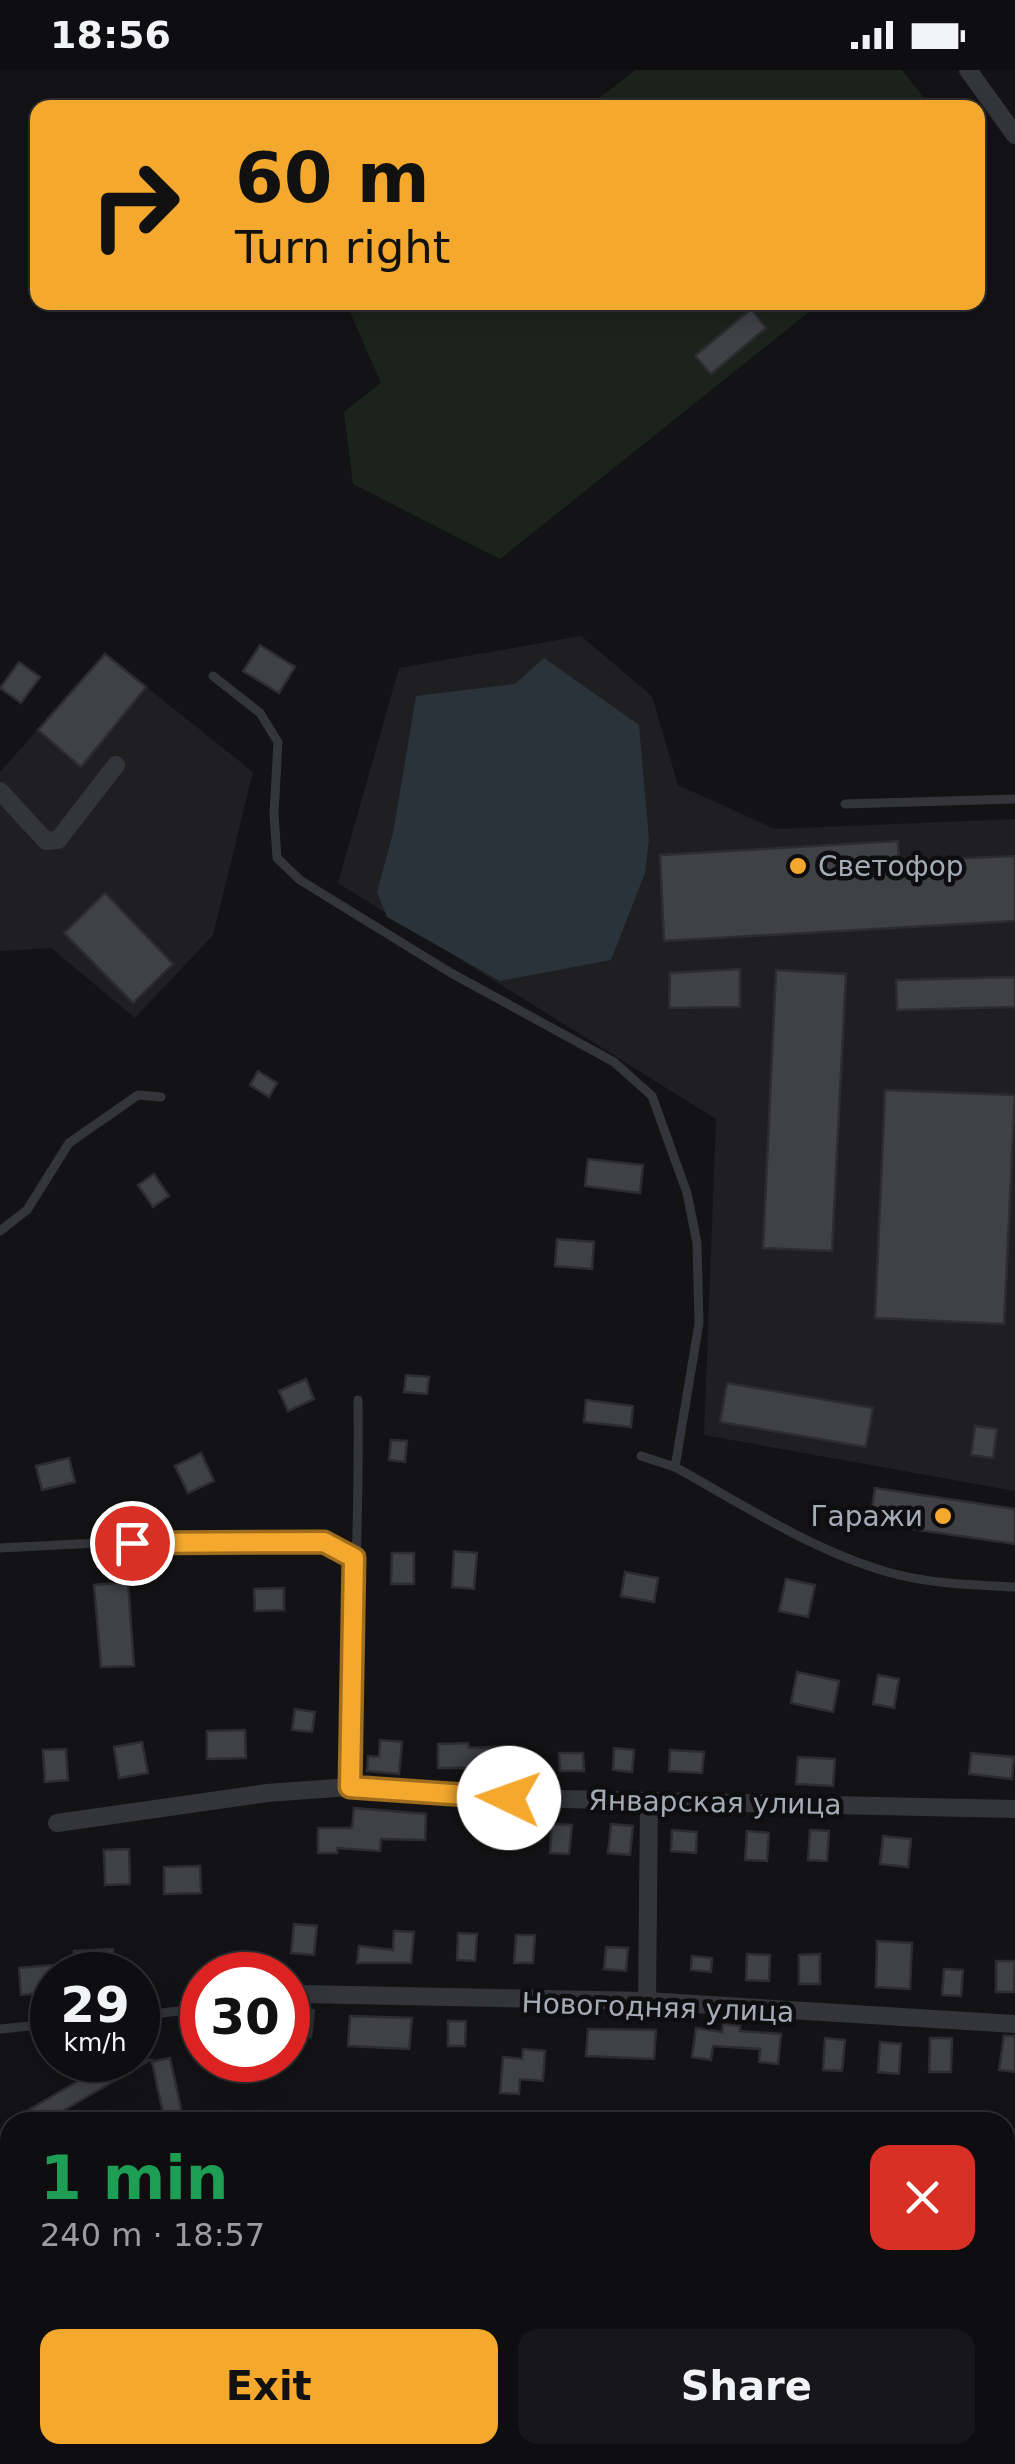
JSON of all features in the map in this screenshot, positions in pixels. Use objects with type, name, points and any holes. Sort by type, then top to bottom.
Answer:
[{"type":"street","points":[[968,70],[1015,135]]},
{"type":"street","points":[[0,791],[46,841],[58,840],[116,766]]},
{"type":"street","name":"Январская улица","points":[[57,1823],[266,1793],[350,1787],[474,1797],[1015,1809]]},
{"type":"street","points":[[647,2001],[649,1802]]},
{"type":"street","name":"Новогодняя улица","points":[[310,1995],[647,2001],[1015,2024]]},
{"type":"lane","points":[[213,676],[260,713],[278,742],[274,814],[277,858],[300,880],[451,973],[614,1062],[652,1096],[687,1193],[697,1243],[700,1323],[675,1467]]},
{"type":"lane","points":[[845,804],[1015,799]]},
{"type":"lane","points":[[0,1231],[27,1210],[69,1143],[138,1095],[161,1097]]},
{"type":"lane","points":[[350,1787],[354,1558],[360,1516],[358,1400]]},
{"type":"lane","points":[[641,1456],[675,1467],[813,1544],[891,1573],[958,1585],[1015,1587]]},
{"type":"lane","points":[[0,1548],[98,1543],[324,1542],[354,1558]]},
{"type":"lane","points":[[0,2029],[30,2026]]},
{"type":"shaded area","points":[[636,70],[902,70],[926,100],[596,100]]},
{"type":"shaded area","points":[[349,310],[811,310],[500,559],[353,484],[344,412],[381,383]]},
{"type":"shaded area","points":[[581,636],[652,696],[678,785],[775,829],[1015,819],[1015,1491],[704,1435],[716,1119],[338,883],[399,668]]},
{"type":"shaded area","points":[[105,654],[253,772],[213,935],[135,1018],[51,948],[0,951],[0,772]]},
{"type":"shaded area","points":[[544,658],[639,725],[649,840],[645,873],[611,960],[500,981],[387,917],[377,892],[393,833],[416,696],[515,684]]},
{"type":"building","points":[[750,310],[766,328],[711,374],[695,356]]},
{"type":"building","points":[[260,645],[295,667],[279,693],[243,671]]},
{"type":"building","points":[[105,654],[146,687],[81,767],[38,730]]},
{"type":"building","points":[[19,662],[40,677],[21,703],[0,688]]},
{"type":"building","points":[[898,841],[899,861],[1015,856],[1015,921],[664,941],[660,855]]},
{"type":"building","points":[[105,893],[173,964],[133,1003],[64,933]]},
{"type":"building","points":[[740,969],[740,1007],[669,1008],[670,973]]},
{"type":"building","points":[[776,970],[846,974],[832,1251],[763,1248]]},
{"type":"building","points":[[1015,977],[1015,1007],[897,1010],[896,980]]},
{"type":"building","points":[[258,1071],[277,1083],[269,1097],[250,1085]]},
{"type":"building","points":[[885,1090],[1015,1095],[1004,1324],[875,1318]]},
{"type":"building","points":[[588,1159],[643,1165],[640,1193],[585,1186]]},
{"type":"building","points":[[154,1174],[169,1196],[153,1207],[138,1185]]},
{"type":"building","points":[[557,1239],[594,1242],[592,1269],[555,1266]]},
{"type":"building","points":[[406,1375],[429,1377],[427,1394],[404,1392]]},
{"type":"building","points":[[306,1379],[314,1399],[288,1411],[279,1391]]},
{"type":"building","points":[[727,1383],[873,1408],[866,1447],[720,1422]]},
{"type":"building","points":[[586,1400],[633,1406],[631,1427],[584,1422]]},
{"type":"building","points":[[975,1426],[997,1429],[993,1458],[971,1455]]},
{"type":"building","points":[[391,1440],[407,1441],[405,1462],[389,1460]]},
{"type":"building","points":[[201,1453],[214,1481],[188,1493],[175,1466]]},
{"type":"building","points":[[69,1458],[75,1482],[42,1490],[36,1466]]},
{"type":"building","name":"Гаражи","points":[[875,1488],[1015,1509],[1015,1544],[870,1523]]},
{"type":"building","points":[[454,1551],[477,1553],[474,1589],[452,1587]]},
{"type":"building","points":[[392,1553],[414,1553],[414,1584],[391,1584]]},
{"type":"building","points":[[625,1572],[658,1578],[654,1602],[621,1596]]},
{"type":"building","points":[[786,1579],[815,1585],[808,1617],[779,1611]]},
{"type":"building","points":[[128,1582],[134,1666],[101,1667],[94,1585]]},
{"type":"building","points":[[284,1588],[284,1610],[255,1611],[254,1589]]},
{"type":"building","points":[[797,1672],[839,1681],[833,1712],[791,1703]]},
{"type":"building","points":[[878,1675],[899,1679],[894,1708],[873,1704]]},
{"type":"building","points":[[295,1709],[315,1712],[312,1732],[292,1730]]},
{"type":"building","points":[[245,1730],[246,1758],[207,1759],[207,1731]]},
{"type":"building","points":[[380,1740],[402,1742],[399,1774],[367,1771],[368,1756],[379,1757]]},
{"type":"building","points":[[142,1742],[148,1773],[119,1778],[114,1747]]},
{"type":"building","points":[[468,1743],[469,1748],[515,1746],[516,1768],[438,1768],[438,1744]]},
{"type":"building","points":[[614,1748],[634,1750],[632,1772],[613,1770]]},
{"type":"building","points":[[66,1749],[68,1780],[45,1782],[43,1750]]},
{"type":"building","points":[[670,1750],[704,1752],[702,1773],[669,1771]]},
{"type":"building","points":[[559,1753],[583,1753],[584,1771],[560,1771]]},
{"type":"building","points":[[971,1753],[1014,1757],[1012,1779],[969,1774]]},
{"type":"building","points":[[798,1757],[835,1759],[833,1786],[796,1784]]},
{"type":"building","points":[[354,1808],[426,1814],[425,1840],[381,1839],[380,1851],[337,1848],[337,1853],[318,1853],[318,1828],[352,1828]]},
{"type":"building","points":[[493,1822],[513,1822],[513,1848],[493,1848]]},
{"type":"building","points":[[552,1824],[572,1825],[569,1854],[550,1853]]},
{"type":"building","points":[[611,1824],[633,1826],[630,1855],[608,1853]]},
{"type":"building","points":[[672,1830],[697,1832],[696,1853],[671,1851]]},
{"type":"building","points":[[810,1830],[829,1831],[827,1861],[808,1860]]},
{"type":"building","points":[[747,1831],[769,1833],[767,1861],[745,1860]]},
{"type":"building","points":[[883,1836],[911,1839],[908,1867],[880,1864]]},
{"type":"building","points":[[129,1849],[130,1884],[105,1885],[104,1850]]},
{"type":"building","points":[[200,1866],[201,1893],[164,1894],[164,1867]]},
{"type":"building","points":[[294,1924],[317,1926],[314,1955],[291,1952]]},
{"type":"building","points":[[394,1931],[414,1932],[411,1963],[357,1963],[359,1946],[393,1950]]},
{"type":"building","points":[[458,1933],[477,1934],[475,1961],[457,1960]]},
{"type":"building","points":[[516,1935],[535,1935],[533,1963],[514,1963]]},
{"type":"building","points":[[877,1941],[912,1943],[910,1989],[876,1987]]},
{"type":"building","points":[[606,1947],[628,1948],[626,1971],[604,1969]]},
{"type":"building","points":[[113,1949],[113,1952],[74,1952]]},
{"type":"building","points":[[747,1954],[770,1955],[769,1981],[746,1980]]},
{"type":"building","points":[[820,1954],[820,1984],[799,1984],[799,1955]]},
{"type":"building","points":[[692,1956],[712,1958],[711,1972],[691,1970]]},
{"type":"building","points":[[996,1961],[1015,1961],[1014,1992],[996,1992]]},
{"type":"building","points":[[30,1967],[30,1994],[21,1995],[19,1968]]},
{"type":"building","points":[[944,1969],[963,1970],[961,1996],[942,1995]]},
{"type":"building","points":[[310,2010],[314,2010],[310,2037]]},
{"type":"building","points":[[350,2016],[412,2018],[409,2049],[348,2046]]},
{"type":"building","points":[[448,2021],[466,2021],[465,2046],[448,2046]]},
{"type":"building","points":[[723,2024],[740,2026],[740,2031],[781,2034],[778,2064],[759,2062],[760,2049],[713,2046],[711,2060],[692,2057],[696,2028],[722,2032]]},
{"type":"building","points":[[588,2029],[656,2030],[654,2059],[586,2056]]},
{"type":"building","points":[[1004,2036],[1015,2036],[1015,2072],[999,2070]]},
{"type":"building","points":[[825,2038],[845,2040],[842,2071],[823,2070]]},
{"type":"building","points":[[930,2038],[952,2038],[951,2072],[929,2072]]},
{"type":"building","points":[[880,2042],[901,2044],[899,2074],[878,2072]]},
{"type":"building","points":[[523,2049],[545,2051],[543,2081],[520,2079],[519,2094],[500,2093],[503,2057],[522,2059]]},
{"type":"building","points":[[170,2058],[182,2112],[163,2112],[156,2082],[160,2082],[160,2060]]},
{"type":"building","points":[[76,2082],[112,2082],[61,2112],[25,2112]]},
{"type":"place","name":"Светофор","points":[[798,866]]},
{"type":"place","name":"Гаражи","points":[[943,1516]]},
{"type":"route","points":[[132,1543],[324,1542],[354,1558],[350,1787],[509,1798]]}]
